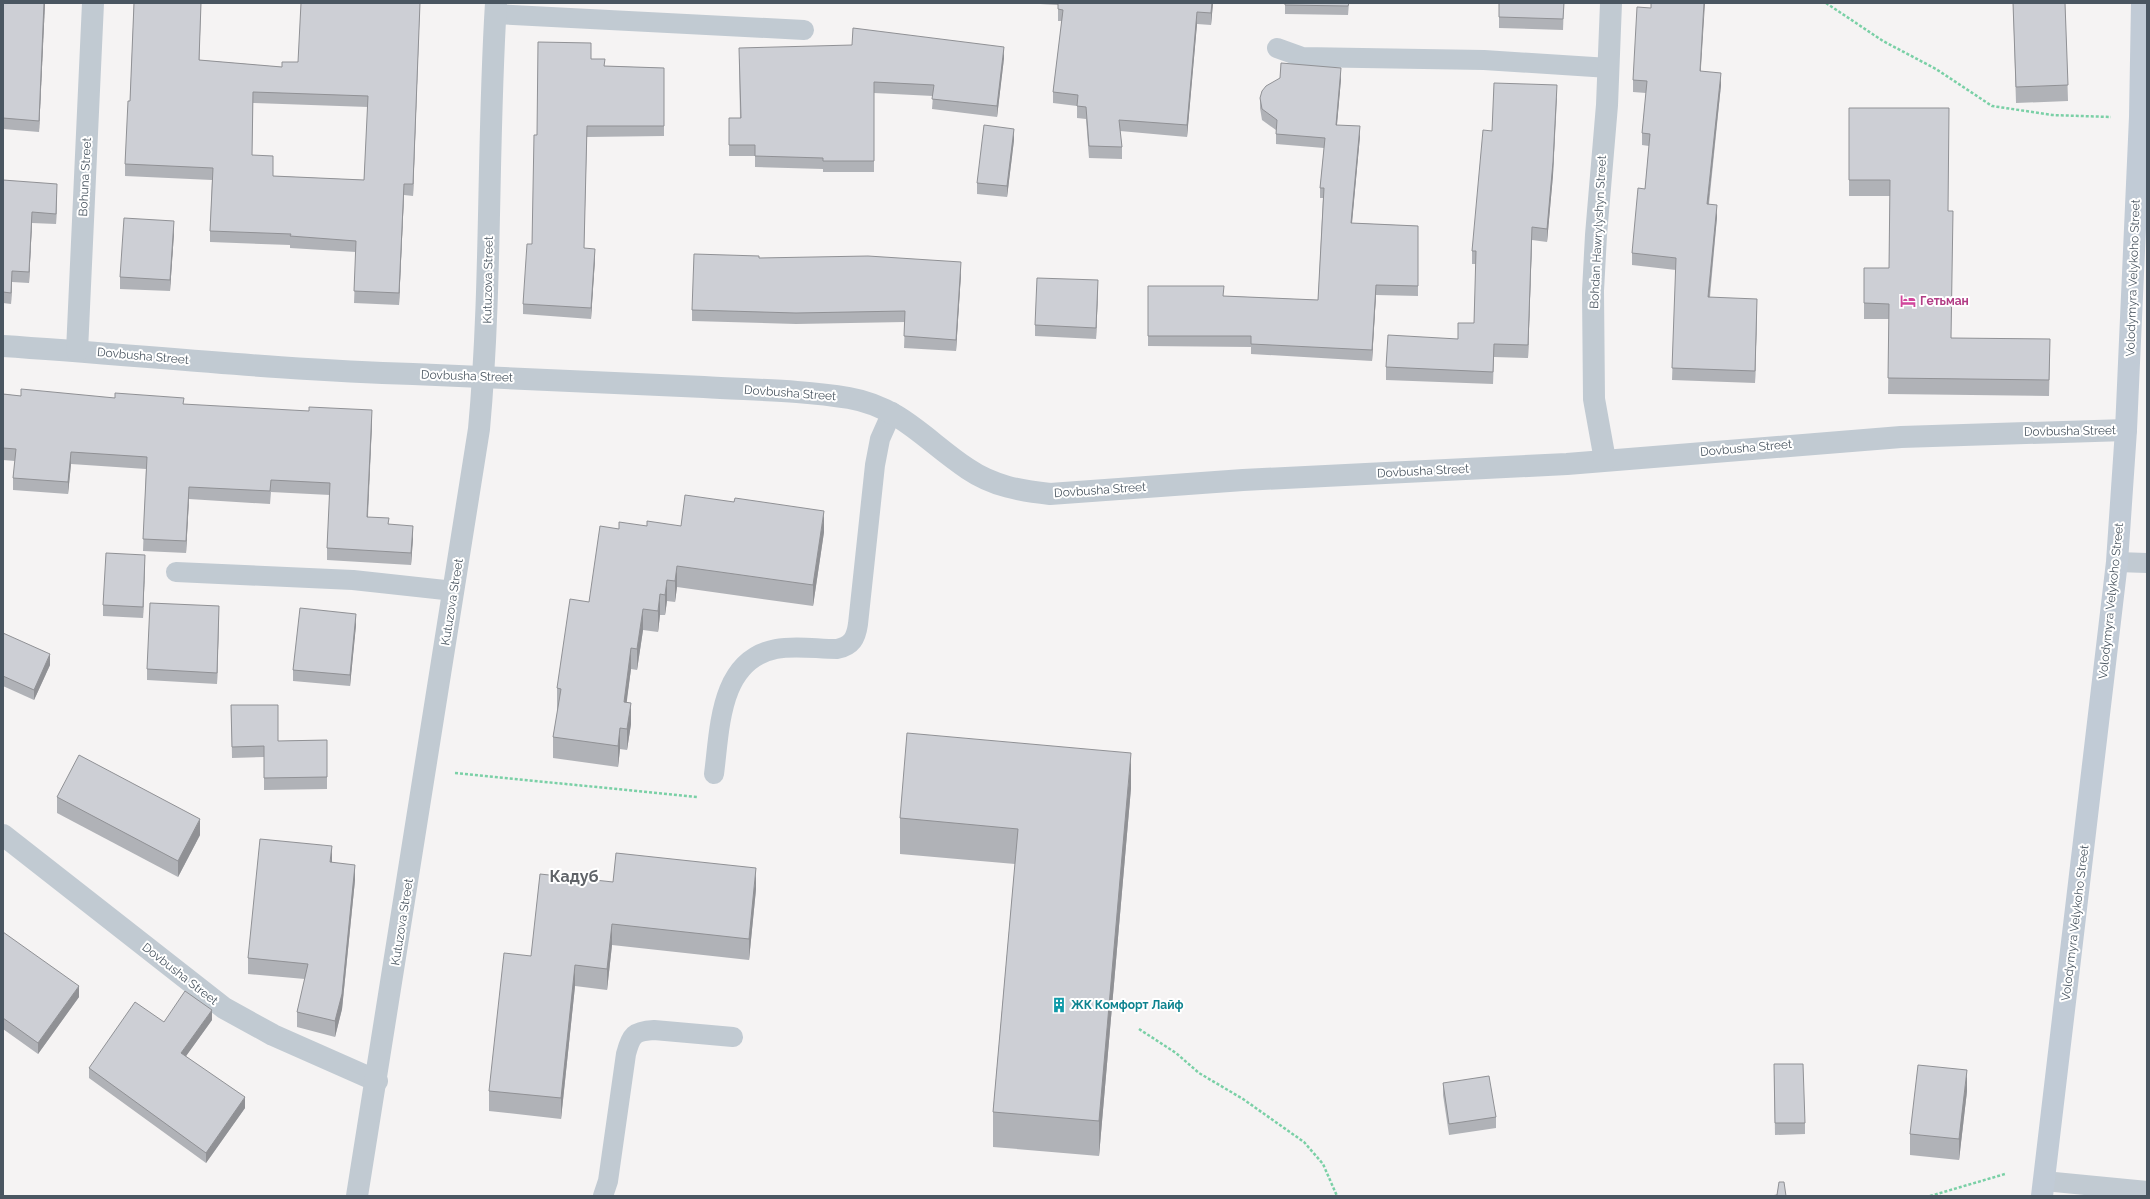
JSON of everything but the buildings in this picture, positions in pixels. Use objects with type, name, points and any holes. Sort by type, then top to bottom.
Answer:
[{"type":"main road","name":"Volodymyra Velykoho Street","points":[[2043,1188],[2117,562],[2126,430],[2140,117],[2144,68],[2142,3]]},
{"type":"street","name":"Bohuna Street","points":[[77,351],[93,3]]},
{"type":"street","name":"Bohdan Hawrylyshyn Street","points":[[1605,460],[1594,399],[1593,344],[1596,235],[1609,68],[1611,3]]},
{"type":"street","name":"Kutuzova Street","points":[[357,1196],[377,1081],[479,429],[484,377],[489,248],[491,80],[495,8]]},
{"type":"street","name":"Dovbusha Street","points":[[3,346],[316,370],[543,378],[800,393],[865,401],[892,412],[969,470],[991,482],[1026,491],[1050,494],[1251,480],[1517,467],[1902,437],[2126,430]]},
{"type":"street","name":"Dovbusha Street","points":[[3,836],[224,1008],[273,1035],[377,1081]]},
{"type":"lane","points":[[495,8],[804,30]]},
{"type":"lane","points":[[1277,48],[1302,57],[1484,60],[1609,68]]},
{"type":"lane","points":[[714,774],[722,711],[727,695],[738,672],[747,663],[765,652],[776,649],[846,648],[855,638],[860,610],[875,465],[880,439],[892,412]]},
{"type":"lane","points":[[2117,562],[2147,563]]},
{"type":"lane","points":[[176,572],[352,580],[454,590]]},
{"type":"lane","points":[[604,1196],[608,1181],[626,1054],[629,1043],[634,1034],[642,1030],[654,1030],[733,1037]]},
{"type":"lane","points":[[2043,1188],[2147,1191]]},
{"type":"path","points":[[1826,3],[1889,44],[1936,69],[1992,106],[2052,115],[2140,117]]},
{"type":"path","points":[[425,770],[699,797],[710,795],[714,774]]},
{"type":"path","points":[[1139,1029],[1176,1054],[1199,1073],[1243,1099],[1304,1142],[1323,1164],[1337,1196]]},
{"type":"path","points":[[1930,1196],[2005,1174]]},
{"type":"place","name":"Гетьман","points":[[1908,301]]},
{"type":"place","name":"ЖК Комфорт Лайф","points":[[1059,1005]]},
{"type":"district","name":"Кадуб","points":[[574,876]]}]
